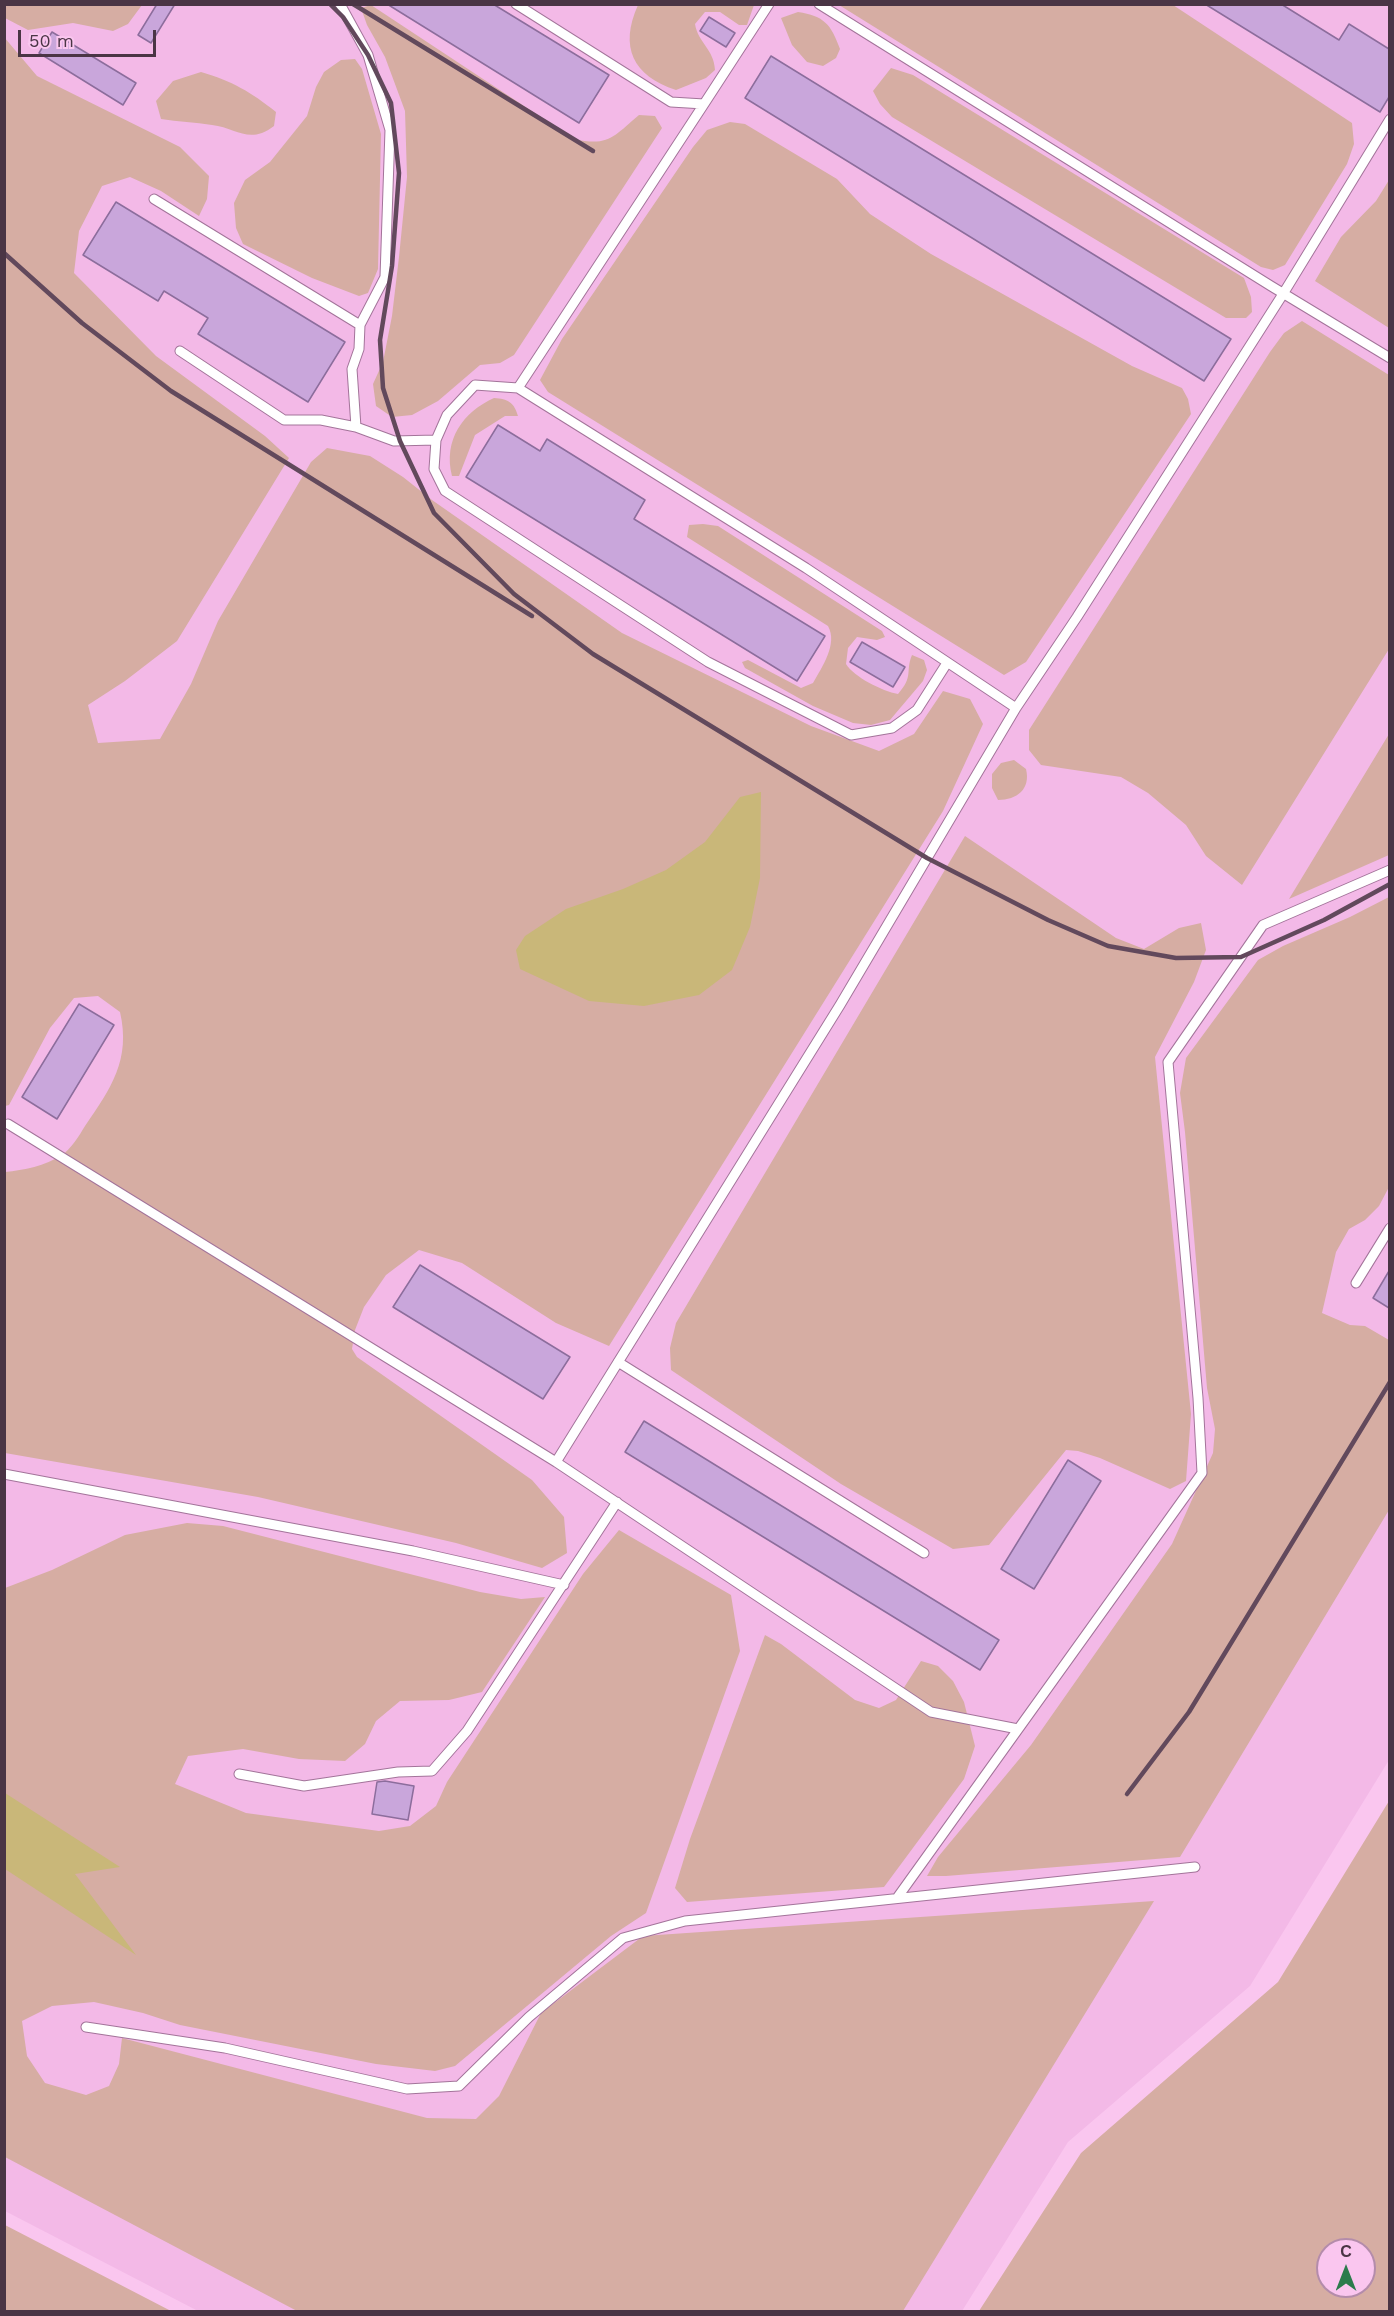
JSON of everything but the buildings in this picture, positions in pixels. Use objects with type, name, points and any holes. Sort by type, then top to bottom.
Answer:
[{"type":"lane","points":[[340,4],[368,55],[390,130],[385,277],[360,325],[358,349],[352,369],[356,427]]},
{"type":"lane","points":[[516,4],[671,102],[704,105]]},
{"type":"lane","points":[[518,388],[769,4]]},
{"type":"lane","points":[[819,4],[1389,358]]},
{"type":"lane","points":[[556,1461],[840,1005],[1016,708],[1077,617],[1283,294],[1389,119]]},
{"type":"lane","points":[[154,199],[360,325]]},
{"type":"lane","points":[[180,351],[284,420],[321,420],[356,427],[394,441],[436,440]]},
{"type":"lane","points":[[947,663],[917,711],[892,728],[851,735],[708,662],[445,491],[434,469],[436,440],[447,415],[476,385],[518,388],[806,568],[1016,708]]},
{"type":"lane","points":[[897,1899],[1202,1473],[1198,1398],[1168,1062],[1263,925],[1389,870]]},
{"type":"lane","points":[[8,1124],[556,1461],[931,1712],[1018,1729]]},
{"type":"lane","points":[[1356,1283],[1389,1228]]},
{"type":"lane","points":[[618,1362],[924,1553]]},
{"type":"lane","points":[[4,1474],[413,1551],[564,1585]]},
{"type":"lane","points":[[239,1774],[304,1786],[398,1772],[432,1771],[467,1731],[617,1502]]},
{"type":"lane","points":[[86,2027],[225,2048],[407,2089],[459,2086],[529,2017],[623,1938],[685,1921],[1195,1868]]},
{"type":"shaded area","points":[[638,4],[754,5],[747,25],[739,25],[720,12],[705,12],[695,24],[699,36],[712,57],[715,70],[706,78],[676,90],[649,77],[634,58],[630,47],[630,34]]},
{"type":"shaded area","points":[[4,5],[1389,5],[1389,1760],[1250,1986],[1068,2142],[962,2311],[198,2311],[5,2211]]},
{"type":"shaded area","points":[[4,5],[142,5],[128,24],[113,31],[73,23],[28,30],[5,18]]},
{"type":"shaded area","points":[[371,5],[574,139],[595,142],[610,138],[639,115],[655,116],[662,128],[514,355],[500,363],[480,365],[438,401],[412,415],[392,417],[376,406],[373,384],[383,362],[392,316],[399,257],[407,177],[405,111],[385,57],[367,25],[361,8]]},
{"type":"shaded area","points":[[839,5],[1173,5],[1352,123],[1354,144],[1347,164],[1285,265],[1273,270],[1261,267]]},
{"type":"shaded area","points":[[798,12],[814,16],[830,27],[840,49],[836,58],[823,66],[807,62],[792,45],[781,18]]},
{"type":"shaded area","points":[[4,37],[37,76],[180,147],[209,176],[207,199],[199,216],[161,191],[130,177],[102,186],[79,231],[74,273],[156,356],[265,436],[289,458],[177,641],[125,681],[88,705],[98,743],[160,739],[191,684],[218,621],[311,462],[327,448],[370,456],[622,633],[811,726],[879,751],[914,734],[943,691],[970,699],[983,724],[943,811],[609,1346],[556,1323],[462,1263],[419,1250],[386,1275],[364,1307],[355,1330],[352,1349],[357,1357],[532,1480],[564,1517],[567,1553],[542,1568],[456,1543],[258,1497],[5,1453],[5,1172],[42,1165],[69,1149],[103,1099],[116,1073],[121,1059],[123,1029],[120,1012],[98,996],[74,998],[50,1028],[9,1105],[5,1106]]},
{"type":"shaded area","points":[[355,59],[362,69],[381,134],[378,269],[368,293],[359,296],[312,278],[243,244],[236,228],[234,203],[245,180],[270,162],[307,116],[316,87],[324,72],[341,60]]},
{"type":"shaded area","points":[[891,68],[913,75],[1244,278],[1251,297],[1252,312],[1246,318],[1226,318],[892,117],[880,104],[873,91]]},
{"type":"shaded area","points":[[201,72],[232,83],[267,105],[276,112],[274,126],[265,132],[250,135],[212,125],[161,119],[156,101],[173,81]]},
{"type":"shaded area","points":[[730,122],[745,124],[837,179],[870,214],[931,254],[1132,366],[1182,388],[1188,399],[1191,414],[1026,662],[1004,675],[548,392],[540,380],[562,339],[693,147],[707,130]]},
{"type":"shaded area","points":[[1389,180],[1389,328],[1315,281],[1341,237],[1376,201]]},
{"type":"shaded area","points":[[1302,321],[1389,375],[1389,649],[1242,885],[1206,856],[1186,825],[1148,793],[1121,777],[1041,765],[1029,750],[1029,730],[1270,352],[1284,333]]},
{"type":"shaded area","points":[[494,398],[510,402],[515,407],[518,416],[505,416],[475,435],[459,476],[452,476],[450,451],[458,429],[473,411]]},
{"type":"shaded area","points":[[689,525],[718,526],[882,631],[885,637],[877,640],[857,637],[848,648],[846,664],[862,678],[877,687],[898,694],[908,678],[912,655],[924,660],[927,670],[923,681],[890,720],[871,725],[853,723],[813,706],[745,668],[742,662],[748,660],[801,688],[813,683],[821,670],[830,648],[831,633],[828,626],[687,537]]},
{"type":"shaded area","points":[[1389,734],[1389,855],[1289,899]]},
{"type":"shaded area","points":[[1014,760],[1026,769],[1024,788],[1011,798],[998,800],[992,788],[992,774],[1001,763]]},
{"type":"shaded area","points":[[761,792],[760,878],[750,927],[732,970],[699,995],[644,1006],[589,1001],[520,969],[516,950],[525,936],[566,909],[623,889],[666,870],[705,842],[740,797]]},
{"type":"shaded area","points":[[965,836],[1116,938],[1144,949],[1179,928],[1201,923],[1206,950],[1194,982],[1155,1057],[1191,1414],[1186,1481],[1170,1489],[1100,1458],[1066,1450],[989,1545],[953,1549],[841,1484],[671,1370],[670,1348],[676,1323]]},
{"type":"shaded area","points":[[1389,897],[1389,1187],[1379,1206],[1365,1220],[1349,1229],[1336,1252],[1322,1313],[1350,1325],[1365,1326],[1389,1340],[1389,1510],[1180,1857],[927,1876],[938,1857],[1031,1745],[1172,1544],[1213,1453],[1215,1429],[1207,1388],[1180,1093],[1186,1058],[1258,960]]},
{"type":"shaded area","points":[[187,1523],[223,1526],[480,1592],[521,1599],[545,1597],[482,1692],[449,1700],[400,1701],[376,1721],[365,1744],[345,1761],[299,1759],[243,1749],[188,1756],[175,1784],[246,1813],[379,1831],[410,1826],[436,1806],[447,1782],[583,1574],[619,1530],[731,1595],[740,1651],[646,1913],[611,1936],[455,2066],[435,2071],[376,2064],[180,2025],[143,2013],[94,2002],[52,2006],[22,2021],[27,2056],[45,2083],[86,2095],[109,2086],[119,2064],[122,2038],[427,2118],[476,2119],[499,2096],[541,2013],[643,1936],[1154,1901],[903,2311],[297,2311],[5,2157],[5,1588],[52,1570],[125,1535]]},
{"type":"shaded area","points":[[765,1635],[781,1644],[855,1700],[879,1708],[896,1700],[921,1661],[938,1666],[953,1681],[964,1702],[975,1746],[964,1779],[884,1887],[687,1902],[675,1888],[690,1839]]},
{"type":"shaded area","points":[[5,1793],[120,1867],[75,1874],[136,1955],[5,1869]]},
{"type":"shaded area","points":[[1389,1801],[1389,2311],[979,2311],[1081,2153],[1278,1982]]},
{"type":"shaded area","points":[[5,2225],[171,2311],[5,2311]]},
{"type":"railway","points":[[330,4],[343,17],[368,55],[391,103],[399,173],[392,266],[380,340],[383,388],[400,441],[434,513],[514,594],[593,654],[927,858],[1048,920],[1108,946],[1176,958],[1241,957],[1324,920],[1390,884]]},
{"type":"railway","points":[[353,4],[593,151]]},
{"type":"railway","points":[[4,253],[82,323],[171,391],[532,616]]},
{"type":"railway","points":[[1127,1794],[1189,1712],[1390,1382]]}]
